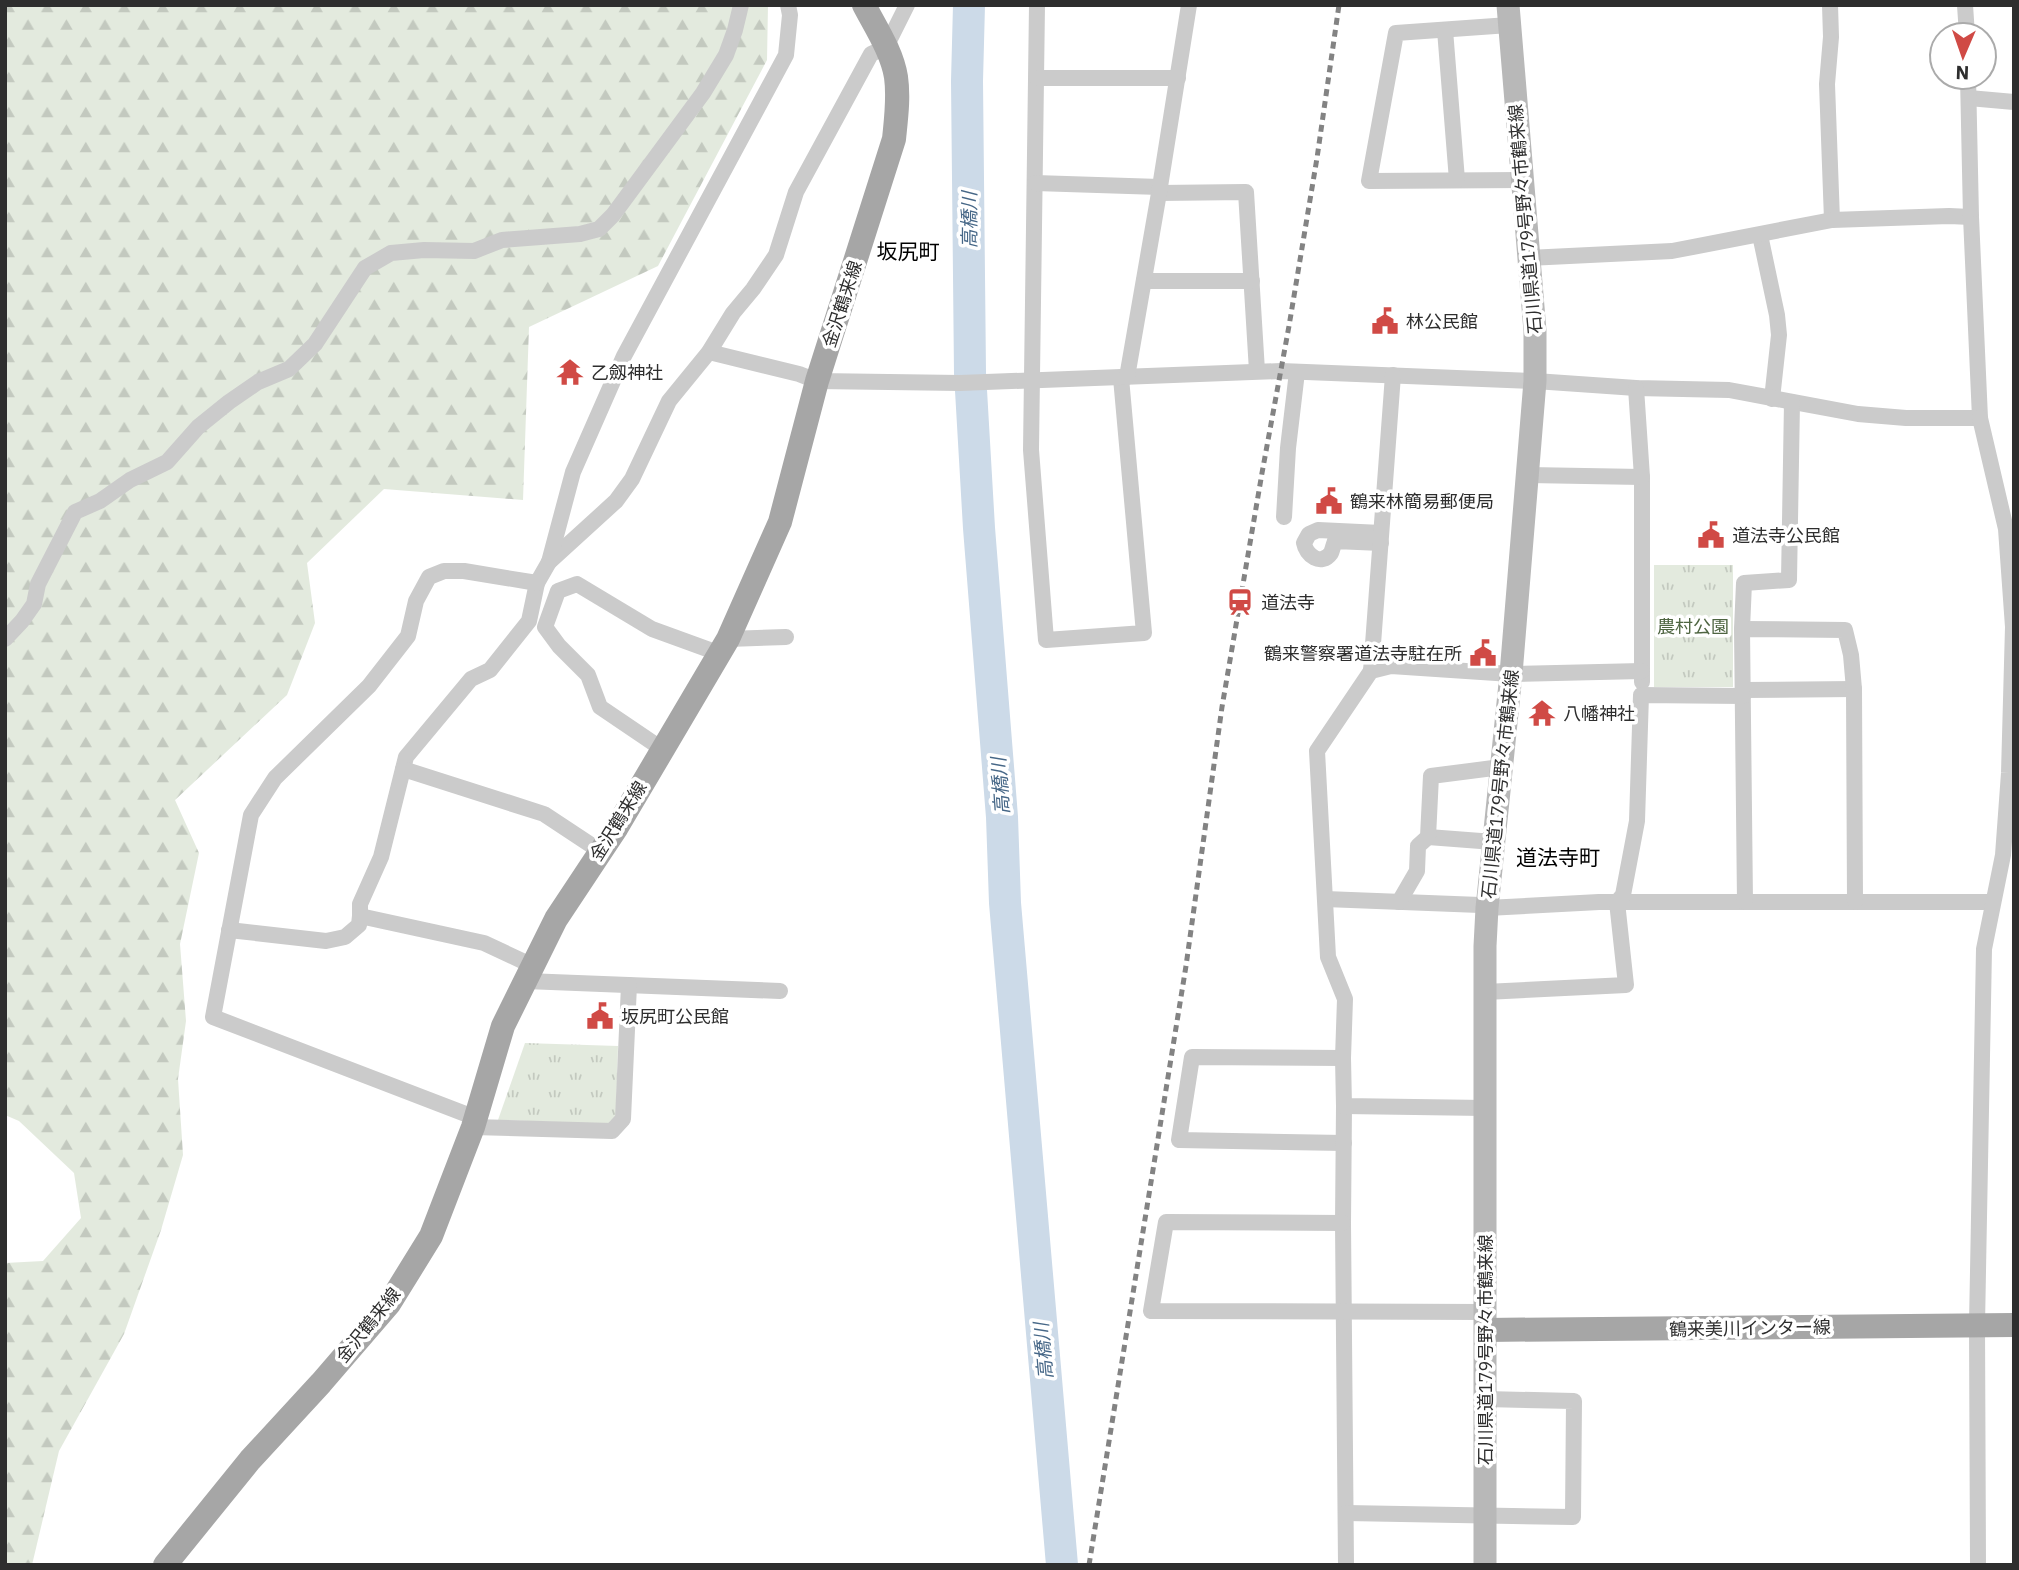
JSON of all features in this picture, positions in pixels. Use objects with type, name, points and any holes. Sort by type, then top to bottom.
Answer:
[{"type":"main road","name":"金沢鶴来線","points":[[165,1565],[250,1460],[389,1304],[431,1236],[475,1123],[503,1026],[556,919],[617,827],[723,646],[780,522],[817,381],[894,139],[896,75],[886,47],[863,5]]},
{"type":"main road","name":"石川県道179号野々市鶴来線","points":[[1485,1565],[1487,908],[1511,674],[1535,381],[1535,331],[1509,15]]},
{"type":"main road","name":"鶴来美川インター線","points":[[1486,1321],[2014,1325]]},
{"type":"street","points":[[5,639],[34,604],[38,584],[75,512],[100,501],[130,480],[166,462],[198,427],[229,402],[258,382],[289,369],[315,344],[365,268],[391,253],[424,250],[474,251],[502,240],[580,234],[599,229],[613,215],[703,93],[726,55],[741,5]]},
{"type":"street","points":[[229,930],[326,941],[345,937],[359,925],[360,904],[381,857],[406,757],[471,679],[490,670],[529,621],[537,583],[549,562],[573,472],[624,356],[786,55],[790,15],[788,5]]},
{"type":"street","points":[[549,562],[616,501],[632,479],[669,401],[709,352],[733,313],[776,255],[796,192],[871,54],[886,47],[907,5]]},
{"type":"street","points":[[1037,5],[1031,450],[1046,640],[1144,633],[1124,377],[1159,190],[1189,5]]},
{"type":"street","points":[[1830,5],[1831,37],[1827,84],[1832,220]]},
{"type":"street","points":[[1509,15],[1445,30],[1396,33],[1369,181],[1522,180]]},
{"type":"street","points":[[1445,30],[1457,180]]},
{"type":"street","points":[[1037,78],[1178,78]]},
{"type":"street","points":[[1969,91],[1980,418],[2006,529],[2013,627],[2003,855],[1984,949],[1977,1325],[1978,1565]]},
{"type":"street","points":[[1969,98],[2014,102]]},
{"type":"street","points":[[1035,183],[1246,192],[1257,371]]},
{"type":"street","points":[[1528,258],[1672,251],[1832,220],[1971,217]]},
{"type":"street","points":[[1760,235],[1779,335],[1772,399]]},
{"type":"street","points":[[1143,281],[1252,281]]},
{"type":"street","points":[[709,352],[817,381],[971,383],[1257,371],[1392,375],[1729,390],[1858,414],[1906,418],[1980,418]]},
{"type":"street","points":[[1284,517],[1288,448],[1297,372]]},
{"type":"street","points":[[1346,1565],[1343,1223],[1345,999],[1328,957],[1317,751],[1371,671],[1392,375]]},
{"type":"street","points":[[1485,992],[1626,985],[1617,902],[1623,895],[1637,821],[1642,695],[1642,477],[1636,387]]},
{"type":"street","points":[[1745,902],[1742,629],[1744,583],[1789,580],[1792,402]]},
{"type":"street","points":[[1528,475],[1642,477]]},
{"type":"street","points":[[537,583],[464,571],[444,571],[429,577],[416,601],[408,636],[369,686],[275,778],[251,814],[213,1017],[475,1123],[612,1131],[623,1119],[629,985]]},
{"type":"street","points":[[662,749],[600,707],[588,675],[559,646],[545,627],[558,591],[577,584],[652,629],[723,646],[786,637]]},
{"type":"street","points":[[1742,629],[1845,630],[1851,655],[1854,689],[1855,902]]},
{"type":"street","points":[[1371,671],[1391,666],[1511,674],[1642,671]]},
{"type":"street","points":[[1642,695],[1854,689]]},
{"type":"street","points":[[1399,902],[1417,871],[1419,846],[1428,837],[1431,776],[1501,767]]},
{"type":"street","points":[[403,769],[544,814],[600,851]]},
{"type":"street","points":[[1428,837],[1493,842]]},
{"type":"street","points":[[1325,899],[1480,905],[1487,908],[1617,902],[1993,902]]},
{"type":"street","points":[[360,916],[484,943],[529,974],[629,985],[780,991]]},
{"type":"street","points":[[1343,1058],[1192,1057],[1179,1140],[1344,1143]]},
{"type":"street","points":[[1344,1106],[1485,1108]]},
{"type":"street","points":[[1343,1223],[1166,1222],[1151,1311],[1344,1311],[1486,1321]]},
{"type":"street","points":[[1346,1513],[1573,1517],[1574,1401],[1485,1399]]},
{"type":"green space","points":[[5,5],[768,5],[767,60],[658,266],[529,327],[523,500],[384,489],[307,563],[315,623],[287,695],[175,800],[199,853],[180,944],[186,1021],[178,1079],[183,1155],[161,1230],[124,1334],[59,1451],[32,1565],[5,1565],[5,1263],[43,1261],[81,1218],[74,1173],[19,1121],[5,1115]]},
{"type":"green space","name":"農村公園","points":[[1654,565],[1733,565],[1733,687],[1654,687]]},
{"type":"green space","points":[[525,1043],[618,1046],[616,1116],[608,1124],[498,1120]]},
{"type":"waterway","name":"高橋川","points":[[969,5],[967,81],[970,373],[979,528],[1002,817],[1005,903],[1062,1565]]},
{"type":"railway","points":[[1089,1565],[1186,966],[1222,707],[1289,326],[1339,5]]},
{"type":"place","name":"林公民館","points":[[1385,321]]},
{"type":"place","name":"乙劔神社","points":[[570,372]]},
{"type":"place","name":"鶴来林簡易郵便局","points":[[1329,501]]},
{"type":"place","name":"道法寺公民館","points":[[1711,535]]},
{"type":"place","name":"道法寺","points":[[1240,602]]},
{"type":"place","name":"鶴来警察署道法寺駐在所","points":[[1483,653]]},
{"type":"place","name":"八幡神社","points":[[1542,713]]},
{"type":"place","name":"坂尻町公民館","points":[[600,1016]]},
{"type":"district","name":"坂尻町","points":[[908,251]]},
{"type":"district","name":"道法寺町","points":[[1558,857]]}]
